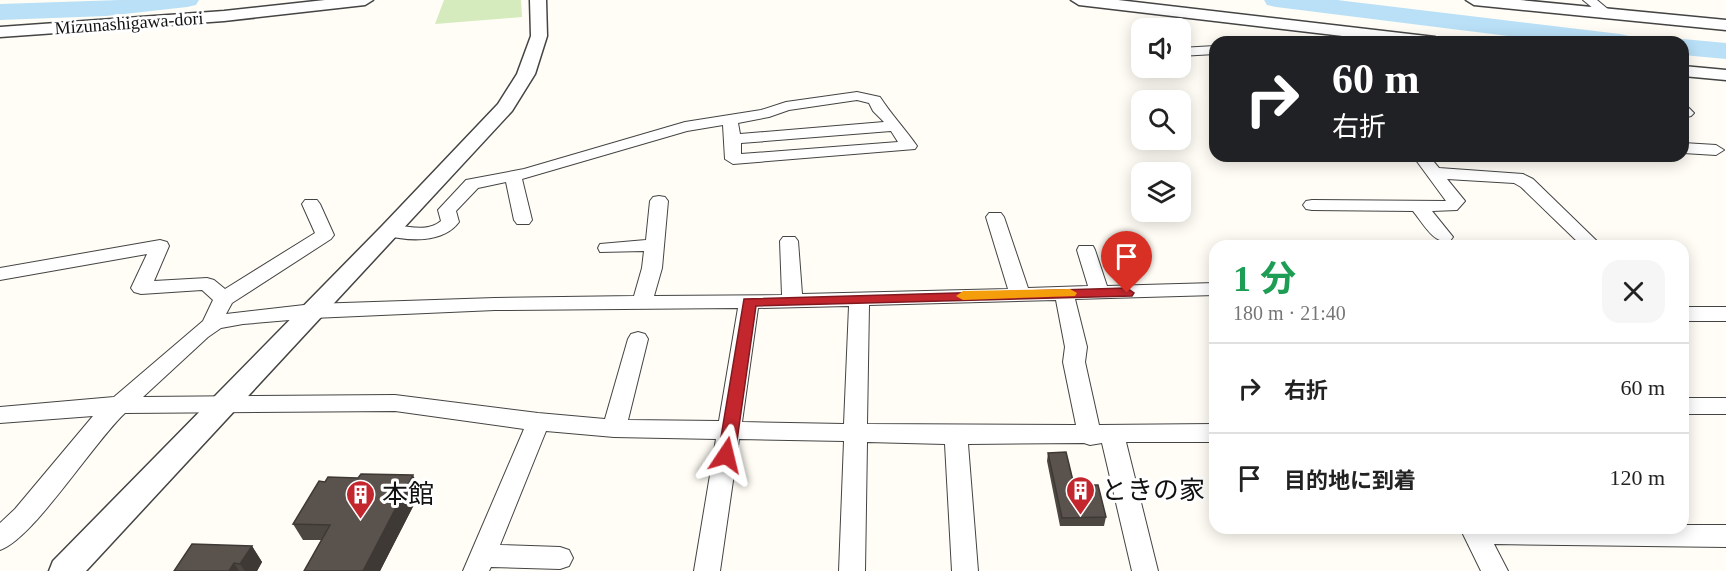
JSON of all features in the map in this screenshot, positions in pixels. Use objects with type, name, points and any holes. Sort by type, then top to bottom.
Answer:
[{"type":"street","name":"Mizunashigawa-dori","points":[[0,32],[212,17],[365,0]]},
{"type":"street","points":[[65,571],[390,231],[510,99],[526,74],[539,36],[538,0]]},
{"type":"street","points":[[1079,0],[1349,36]]},
{"type":"street","points":[[1474,0],[1726,25]]},
{"type":"street","points":[[1589,0],[1609,15]]},
{"type":"street","points":[[1191,51],[1209,50]]},
{"type":"street","points":[[1689,72],[1726,75]]},
{"type":"street","points":[[390,231],[438,231],[450,222],[447,210],[472,184],[513,176],[685,127],[764,114],[786,106],[857,96],[875,100],[878,108],[888,116],[909,146],[733,159],[730,120]]},
{"type":"street","points":[[733,139],[895,126]]},
{"type":"street","points":[[1689,148],[1716,150]]},
{"type":"street","points":[[1312,205],[1345,212],[1418,206],[1451,206],[1456,201],[1426,162]]},
{"type":"street","points":[[1435,173],[1517,178],[1527,183],[1587,240]]},
{"type":"street","points":[[513,176],[523,220]]},
{"type":"street","points":[[642,303],[652,267],[659,201]]},
{"type":"street","points":[[215,323],[212,320],[224,298],[325,235],[311,204]]},
{"type":"street","points":[[1418,206],[1444,237]]},
{"type":"street","points":[[995,217],[1020,294]]},
{"type":"street","points":[[789,241],[792,301]]},
{"type":"street","points":[[608,248],[654,245]]},
{"type":"street","points":[[0,274],[160,246],[141,288],[207,284],[224,298]]},
{"type":"street","points":[[1086,250],[1100,293]]},
{"type":"street","points":[[0,539],[24,516],[102,422],[201,332],[215,323],[243,317],[313,310],[495,304],[749,302],[1209,289]]},
{"type":"street","points":[[1064,293],[1076,347],[1074,362],[1145,571]]},
{"type":"street","points":[[852,571],[859,299]]},
{"type":"street","points":[[707,571],[749,302]]},
{"type":"street","points":[[1689,314],[1726,314]]},
{"type":"street","points":[[614,428],[639,339]]},
{"type":"street","points":[[0,415],[121,405],[395,403],[538,422],[614,428],[956,435],[1101,436],[1209,433]]},
{"type":"street","points":[[1689,406],[1726,406]]},
{"type":"street","points":[[538,422],[479,564],[560,558]]},
{"type":"street","points":[[956,435],[965,571]]},
{"type":"street","points":[[1476,534],[1495,571]]},
{"type":"street","points":[[1642,534],[1726,536]]},
{"type":"green space","points":[[444,0],[521,0],[522,17],[435,24]]},
{"type":"building","points":[[1066,452],[1074,485],[1098,485],[1106,517],[1062,518],[1048,453]]},
{"type":"building","name":"本館","points":[[361,474],[413,475],[363,571],[304,571],[330,525],[293,524],[319,481],[325,482],[328,477],[358,478]]},
{"type":"building","points":[[192,544],[252,546],[240,564],[234,563],[229,571],[174,571]]},
{"type":"waterway","points":[[0,12],[106,9],[187,0]]},
{"type":"waterway","points":[[1276,0],[1571,36]]},
{"type":"waterway","points":[[1689,48],[1726,51]]},
{"type":"slow traffic","points":[[963,296],[1070,293]]},
{"type":"place","name":"ときの家","points":[[1080,516]]},
{"type":"place","name":"本館","points":[[361,520]]},
{"type":"route","points":[[726,455],[749,302],[1127,293]]}]
